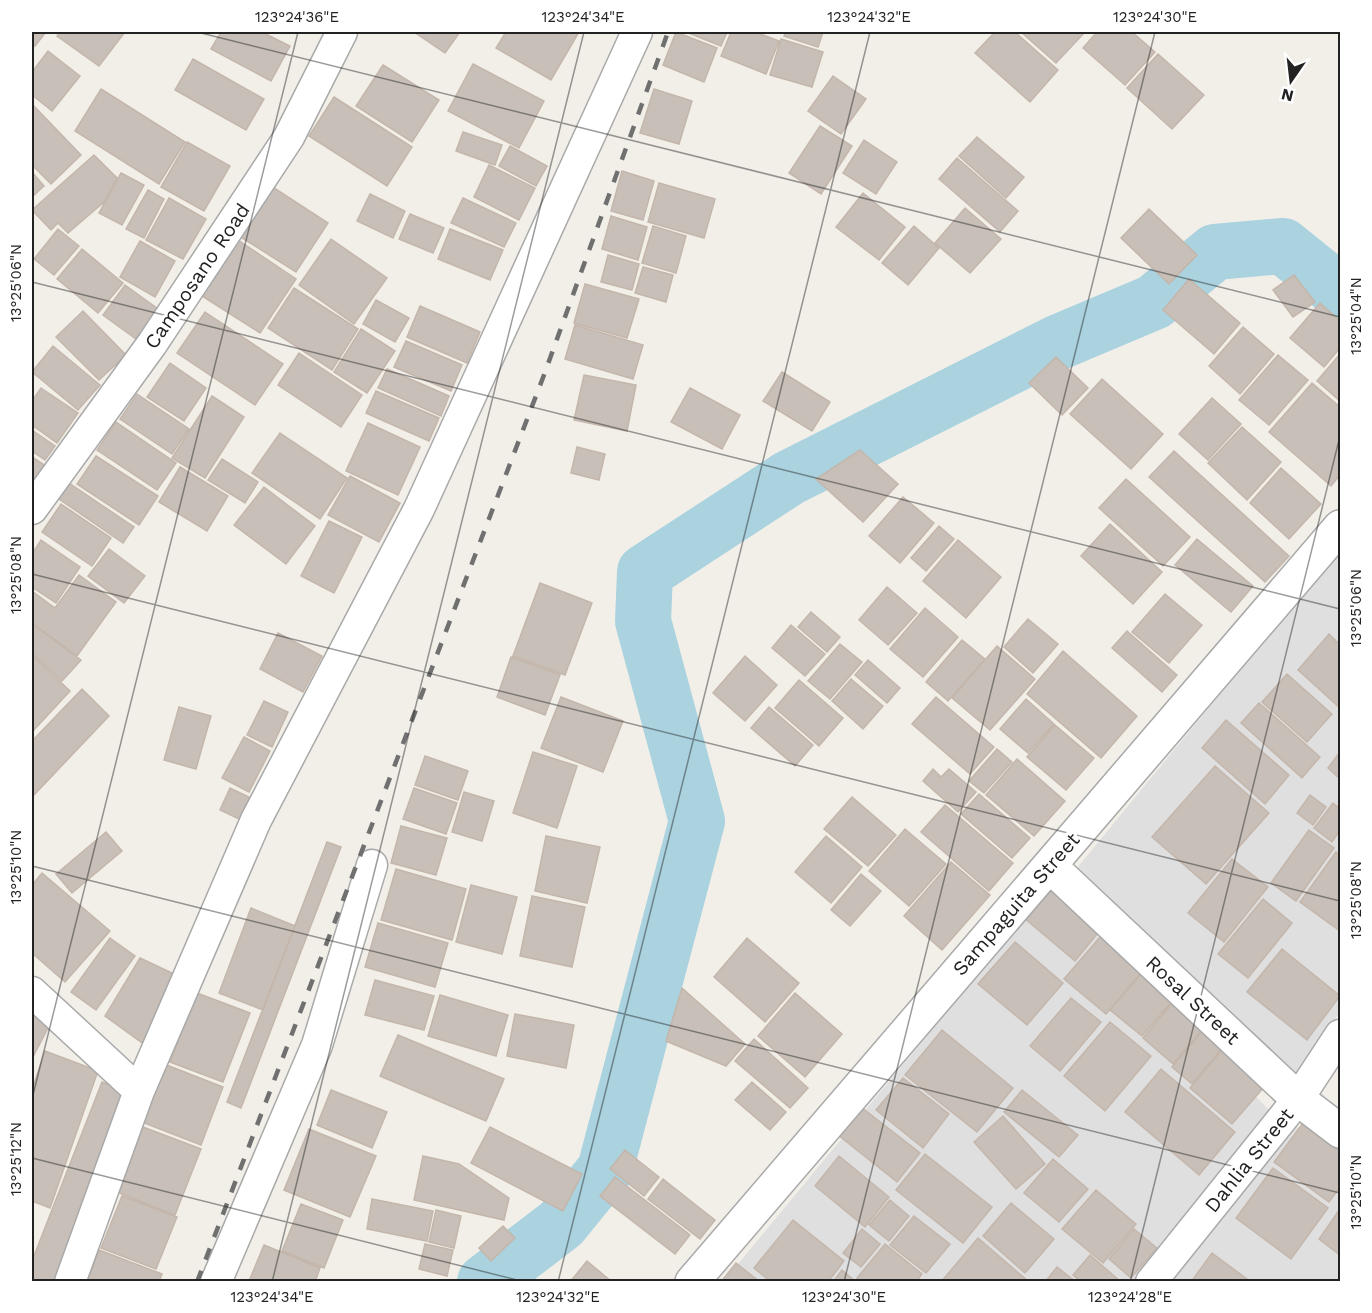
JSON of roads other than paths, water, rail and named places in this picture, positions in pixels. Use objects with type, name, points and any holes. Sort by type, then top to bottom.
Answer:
[{"type":"street","name":"Camposano Road","points":[[32,509],[152,344],[289,137],[342,32]]},
{"type":"street","points":[[70,1281],[139,1090],[255,820],[419,509],[637,32]]},
{"type":"street","name":"Sampaguita Street","points":[[692,1281],[1341,527]]},
{"type":"street","points":[[216,1281],[317,1045],[372,865]]},
{"type":"street","name":"Rosal Street","points":[[1050,866],[1298,1099],[1341,1131]]},
{"type":"street","points":[[32,992],[139,1090]]},
{"type":"street","name":"Dahlia Street","points":[[1151,1281],[1298,1099],[1341,1035]]},
{"type":"waterway","points":[[485,1282],[561,1224],[605,1170],[697,821],[643,621],[645,572],[789,478],[1059,342],[1154,302],[1215,252],[1283,246],[1340,292]]},
{"type":"railway","points":[[197,1282],[544,375],[668,32]]}]
